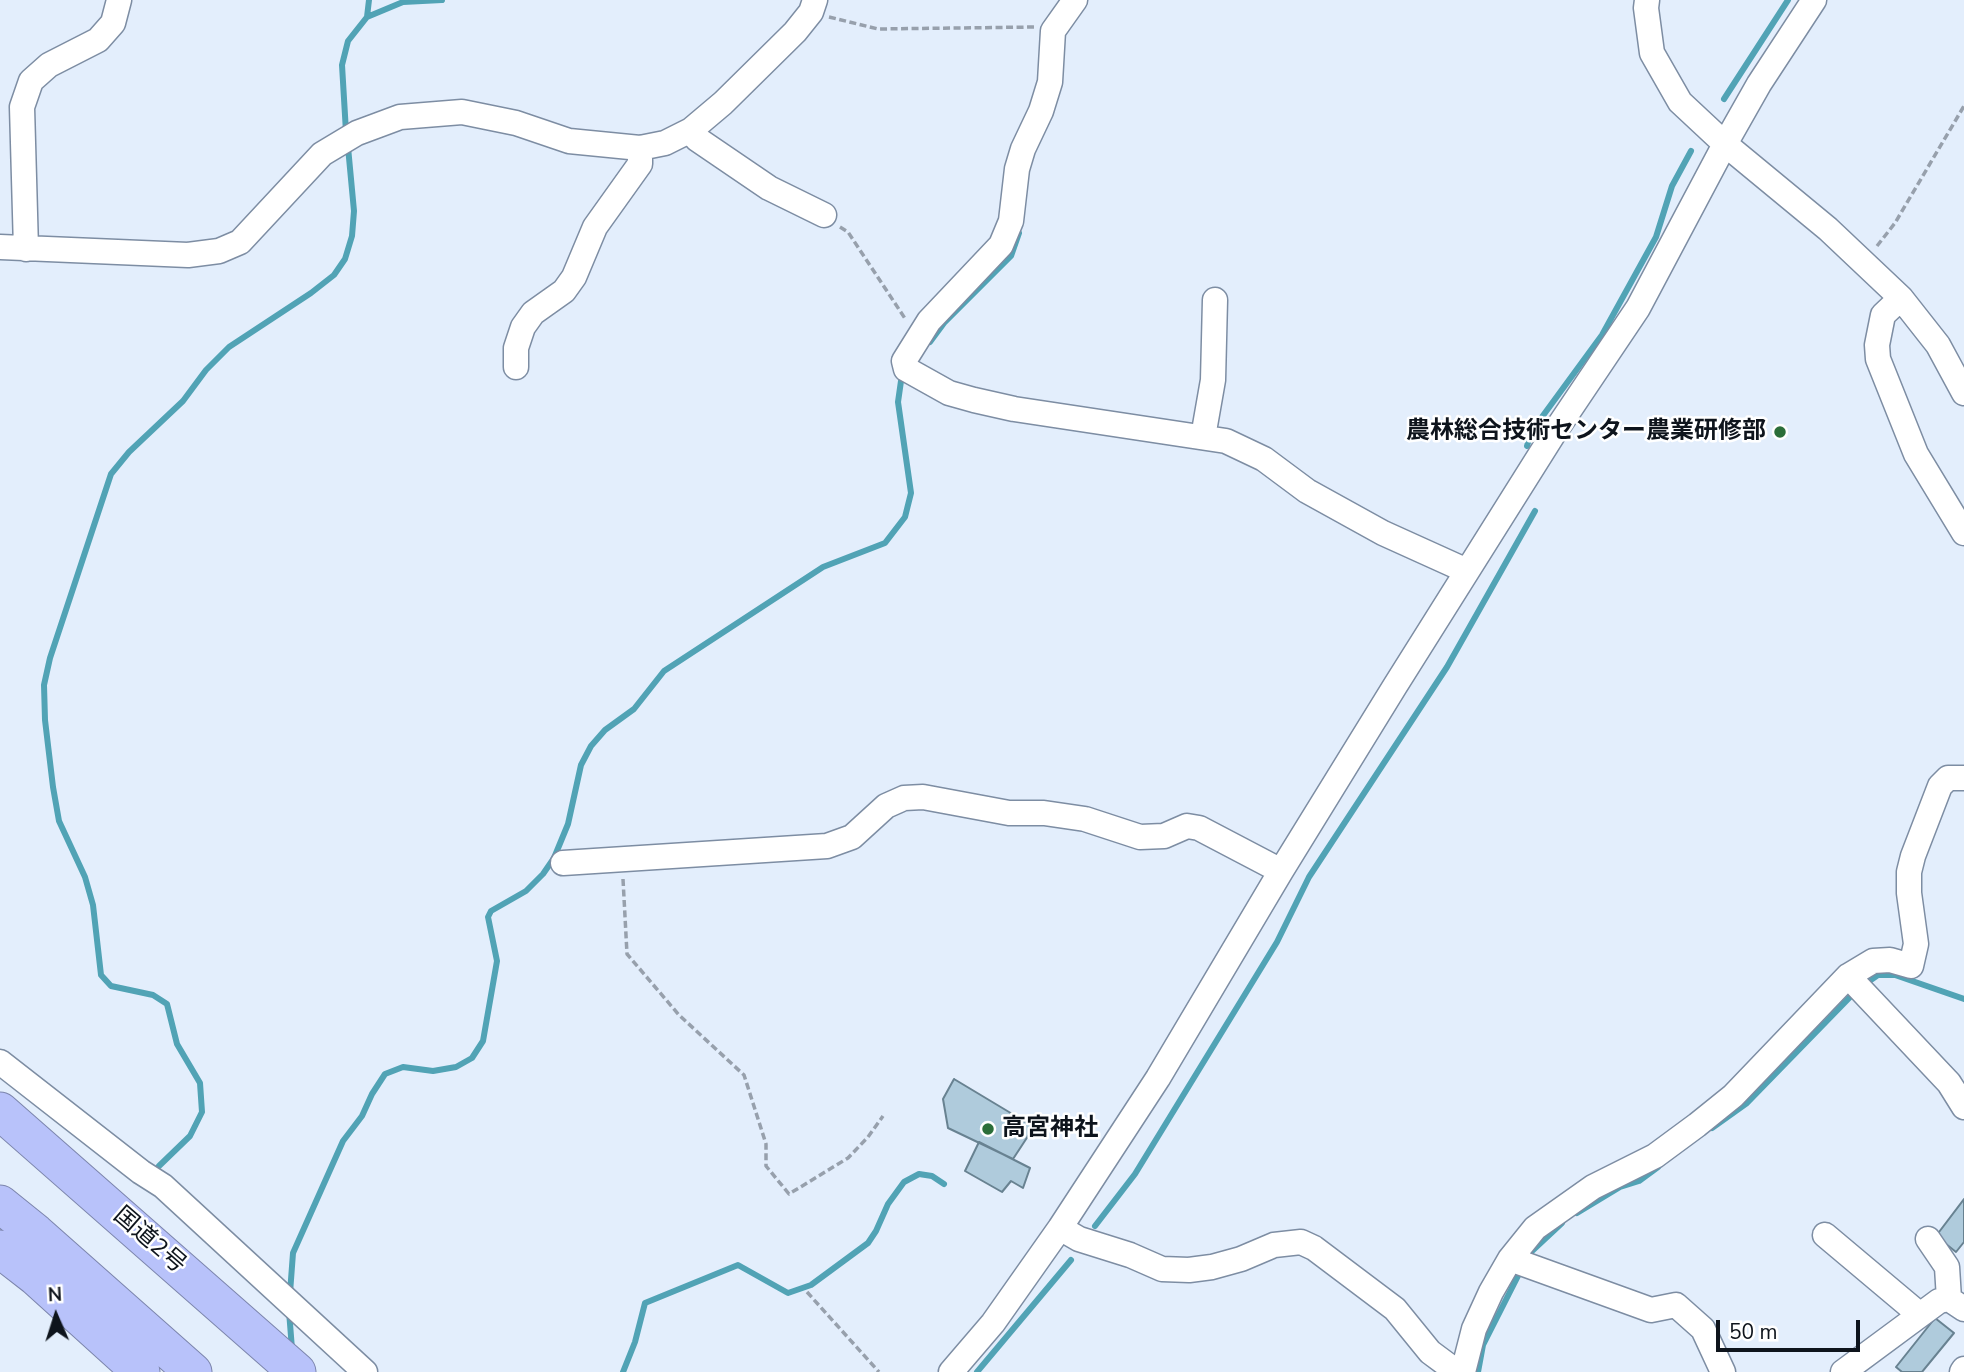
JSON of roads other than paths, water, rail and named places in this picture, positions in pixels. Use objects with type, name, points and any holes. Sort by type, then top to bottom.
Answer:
[{"type":"highway","name":"国道2号","points":[[0,1111],[297,1372]]},
{"type":"highway","points":[[0,1204],[193,1372]]},
{"type":"highway","points":[[0,1249],[141,1372]]},
{"type":"street","points":[[26,249],[22,107],[31,81],[49,65],[98,40],[113,23],[119,0]]},
{"type":"street","points":[[1075,0],[1053,31],[1050,82],[1041,111],[1023,149],[1017,169],[1011,221],[1001,244],[984,266],[929,321],[904,360],[906,369],[949,393],[1014,409],[1226,441],[1264,458],[1307,491],[1383,533],[1467,571]]},
{"type":"street","points":[[1647,0],[1652,53],[1680,102],[1725,144],[1865,262],[1901,298],[1938,345],[1964,393]]},
{"type":"street","points":[[951,1372],[993,1323],[1060,1228],[1158,1078],[1281,871],[1467,571],[1554,433],[1638,308],[1759,84],[1814,0]]},
{"type":"street","points":[[0,247],[188,255],[219,251],[240,242],[322,154],[357,133],[400,117],[462,113],[516,123],[569,141],[640,148],[665,143],[691,131],[723,103],[795,32],[813,6]]},
{"type":"street","points":[[691,131],[697,139],[768,188],[824,215]]},
{"type":"street","points":[[516,368],[516,348],[523,327],[533,313],[564,291],[574,277],[595,228],[640,164],[640,148]]},
{"type":"street","points":[[1901,298],[1883,315],[1877,345],[1878,359],[1916,454],[1964,533]]},
{"type":"street","points":[[1203,437],[1213,380],[1215,300]]},
{"type":"street","points":[[1463,1372],[1474,1329],[1510,1259],[1535,1228],[1593,1186],[1655,1156],[1733,1096],[1848,976],[1873,961],[1890,960],[1912,966],[1916,944],[1909,872],[1913,856],[1940,786],[1948,778],[1964,778]]},
{"type":"street","points":[[563,863],[827,846],[852,837],[886,806],[904,798],[923,797],[1009,813],[1044,813],[1085,819],[1140,837],[1164,836],[1187,826],[1199,828],[1281,871]]},
{"type":"street","points":[[1848,976],[1949,1083],[1964,1107]]},
{"type":"street","points":[[0,1062],[141,1172],[163,1185],[365,1372]]},
{"type":"street","points":[[1060,1228],[1079,1239],[1130,1255],[1162,1269],[1212,1267],[1274,1245],[1301,1242],[1314,1248],[1395,1309],[1430,1352],[1457,1372]]},
{"type":"street","points":[[1825,1235],[1919,1314]]},
{"type":"street","points":[[1843,1372],[1939,1301],[1956,1304],[1947,1267],[1928,1239]]},
{"type":"street","points":[[1510,1259],[1651,1310],[1676,1305],[1703,1329],[1723,1372]]},
{"type":"waterway","points":[[367,17],[369,0]]},
{"type":"waterway","points":[[346,132],[342,65],[348,41],[367,17],[403,2],[442,0]]},
{"type":"waterway","points":[[1724,99],[1788,0]]},
{"type":"waterway","points":[[159,1166],[190,1136],[202,1112],[200,1083],[177,1044],[167,1004],[153,995],[111,986],[101,975],[93,905],[85,877],[59,821],[45,720],[44,685],[50,658],[111,474],[129,452],[183,401],[206,370],[229,347],[311,293],[334,275],[345,259],[352,236],[354,211],[348,147]]},
{"type":"waterway","points":[[1527,446],[1531,432],[1602,335],[1656,237],[1672,186],[1691,151]]},
{"type":"waterway","points":[[930,342],[944,323],[1011,256],[1019,233]]},
{"type":"waterway","points":[[290,1293],[293,1253],[343,1141],[362,1116],[385,1074],[403,1067],[433,1071],[456,1067],[472,1058],[483,1041],[497,961],[488,917],[491,911],[526,891],[554,858],[568,824],[581,765],[591,746],[605,730],[634,709],[664,671],[823,567],[885,543],[905,517],[911,493],[898,402],[901,381]]},
{"type":"waterway","points":[[1095,1226],[1135,1174],[1277,942],[1309,877],[1447,667],[1535,511]]},
{"type":"waterway","points":[[1865,984],[1878,975],[1895,975],[1964,999]]},
{"type":"waterway","points":[[1712,1128],[1747,1103],[1856,991]]},
{"type":"waterway","points":[[1577,1213],[1620,1187],[1639,1181],[1658,1167]]},
{"type":"waterway","points":[[623,1372],[635,1342],[645,1303],[738,1265],[788,1293],[811,1285],[868,1243],[888,1204],[904,1182],[919,1174],[932,1176],[944,1184]]},
{"type":"waterway","points":[[1526,1260],[1562,1223]]},
{"type":"waterway","points":[[977,1372],[1071,1260]]},
{"type":"waterway","points":[[1478,1372],[1483,1345],[1521,1270]]},
{"type":"waterway","points":[[289,1311],[292,1349]]},
{"type":"place","name":"農林総合技術センター農業研修部","points":[[1780,432]]},
{"type":"place","name":"高宮神社","points":[[988,1129]]}]
